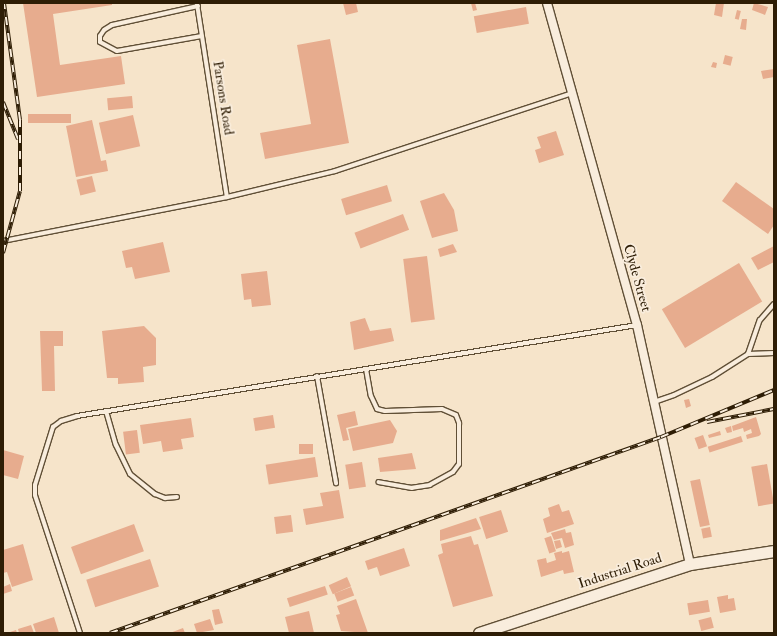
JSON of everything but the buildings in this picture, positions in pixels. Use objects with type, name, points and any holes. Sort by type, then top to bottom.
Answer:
[{"type":"street","name":"Clyde Street","points":[[547,3],[637,325],[690,564]]},
{"type":"street","name":"Industrial Road","points":[[479,633],[690,564],[774,551]]},
{"type":"lane","points":[[197,4],[112,25],[104,30],[100,36],[100,42],[117,51],[202,36]]},
{"type":"lane","name":"Parsons Road","points":[[197,4],[227,197]]},
{"type":"lane","points":[[3,241],[227,197],[335,172],[572,93]]},
{"type":"lane","points":[[748,354],[760,320],[774,304]]},
{"type":"lane","points":[[80,633],[35,495],[35,485],[53,427],[61,420],[106,411],[317,376],[637,325]]},
{"type":"lane","points":[[654,402],[674,396],[712,376],[748,354],[774,352]]},
{"type":"lane","points":[[366,369],[373,405],[378,409],[385,411],[442,409],[456,415],[459,423],[459,464],[449,475],[430,485],[412,488],[379,482]]},
{"type":"lane","points":[[317,376],[336,483]]},
{"type":"lane","points":[[106,411],[116,445],[130,474],[155,494],[165,498],[177,497]]},
{"type":"railway","points":[[3,253],[20,191],[20,120],[4,3]]},
{"type":"railway","points":[[3,102],[18,139]]},
{"type":"railway","points":[[110,633],[661,437],[774,390]]},
{"type":"railway","points":[[707,422],[774,409]]}]
